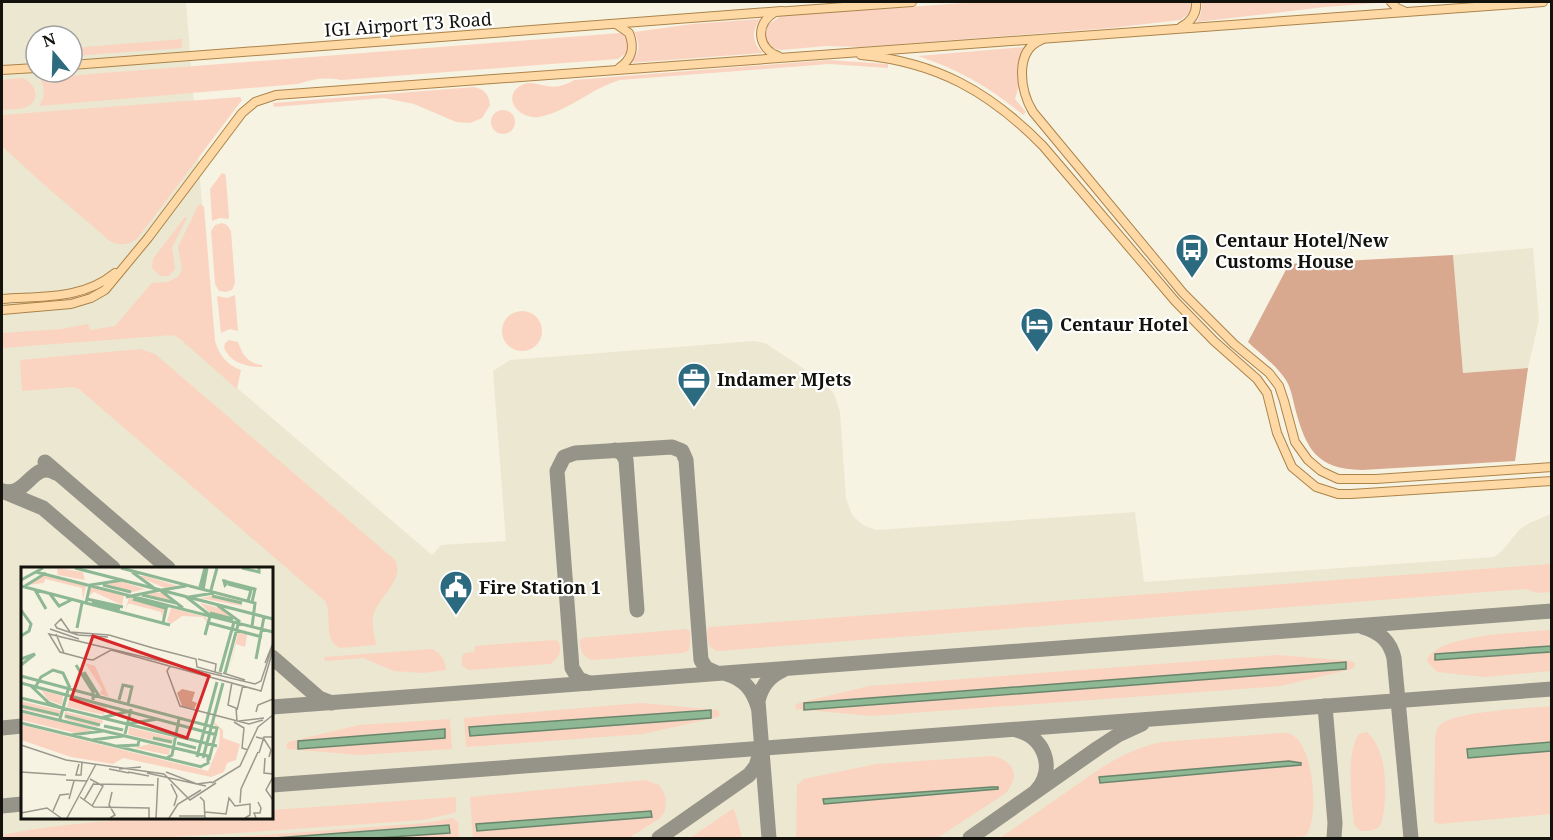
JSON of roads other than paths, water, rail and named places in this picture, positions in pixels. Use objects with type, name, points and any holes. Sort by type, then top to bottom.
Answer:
[{"type":"main road","name":"IGI Airport T3 Road","points":[[84,64],[912,2]]},
{"type":"main road","points":[[1175,28],[1189,22],[1194,15],[1196,2]]},
{"type":"main road","points":[[1391,2],[1398,8],[1412,11]]},
{"type":"main road","points":[[2,310],[65,305],[85,301],[105,290],[242,113],[255,102],[276,95],[1543,2]]},
{"type":"main road","points":[[782,11],[775,12],[764,21],[760,36],[762,43],[771,54],[786,57]]},
{"type":"main road","points":[[609,23],[616,24],[629,33],[633,49],[626,63],[612,70]]},
{"type":"main road","points":[[1046,38],[1029,47],[1024,58],[1026,98],[1033,112],[1183,293],[1234,344],[1269,373],[1279,386],[1294,442],[1308,460],[1321,471],[1338,479],[1376,479],[1551,467]]},
{"type":"main road","points":[[838,53],[883,57],[907,62],[952,78],[992,100],[1025,128],[1063,169],[1169,295],[1257,379],[1267,393],[1277,433],[1287,458],[1300,475],[1316,487],[1338,494],[1351,494],[1551,481]]},
{"type":"main road","points":[[2,70],[24,69]]},
{"type":"main road","points":[[2,299],[83,292],[100,284],[126,265]]},
{"type":"place","name":"Centaur Hotel/New Customs House","points":[[1192,279]]},
{"type":"place","name":"Centaur Hotel","points":[[1037,353]]},
{"type":"place","name":"Indamer MJets","points":[[694,408]]},
{"type":"place","name":"Fire Station 1","points":[[456,616]]}]
